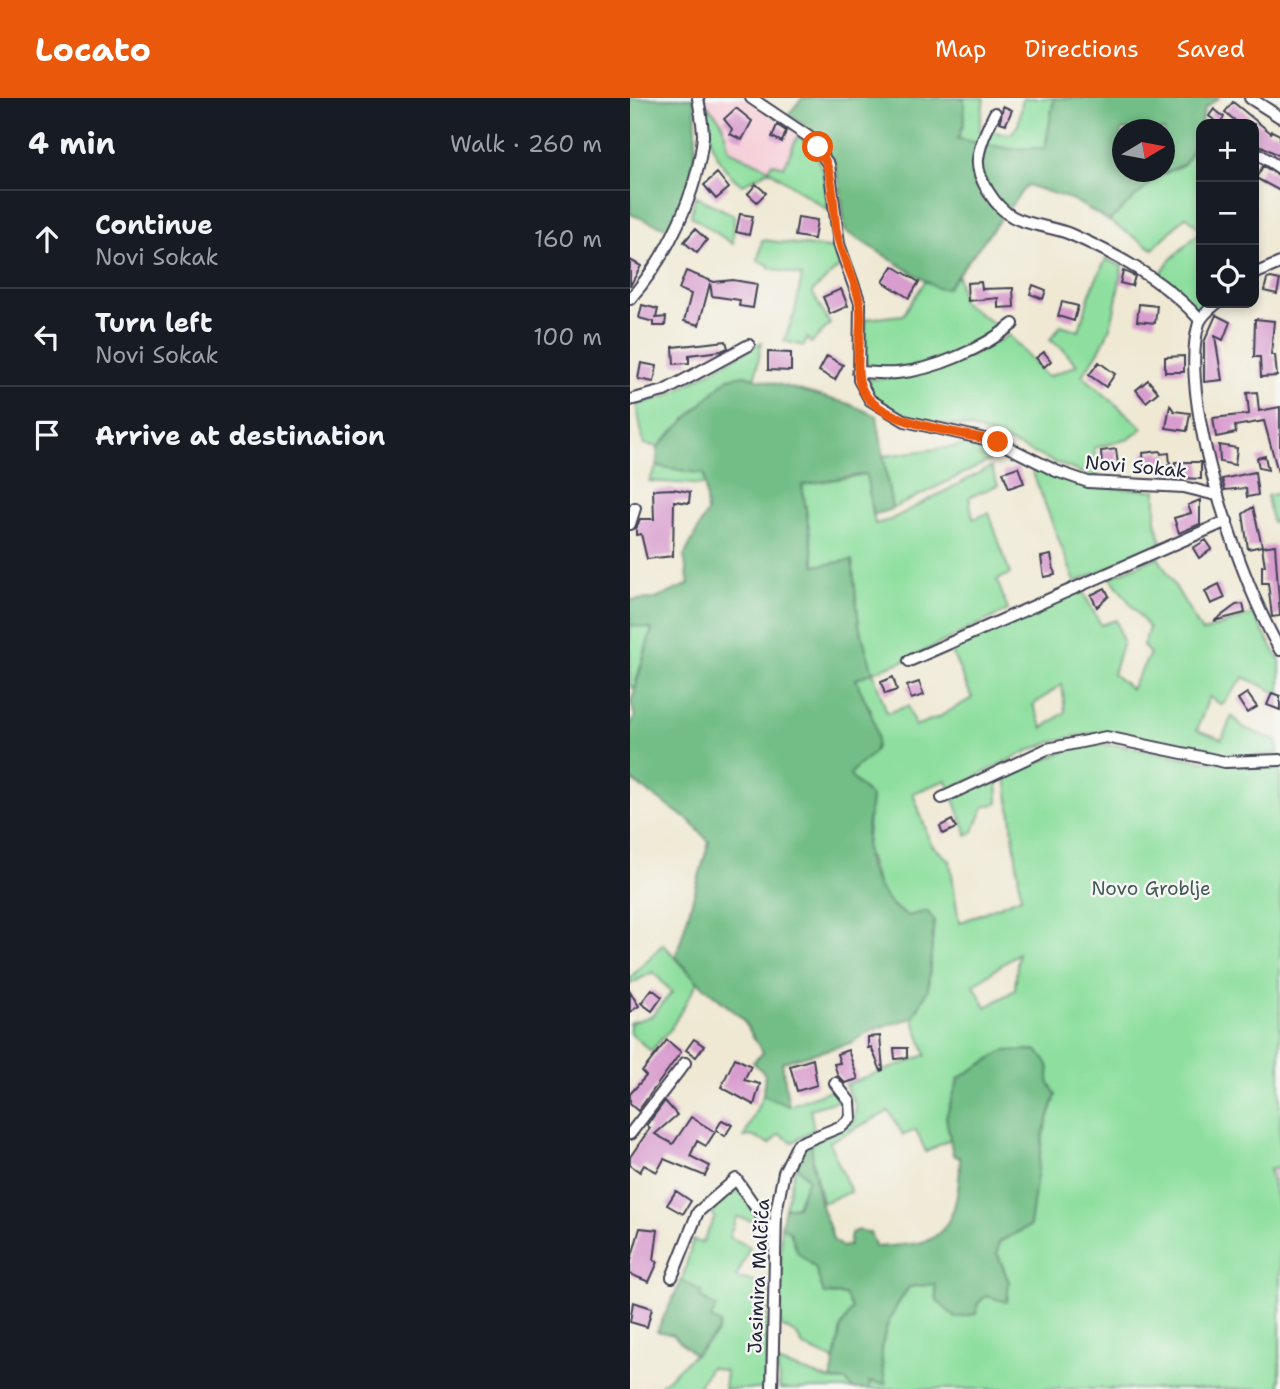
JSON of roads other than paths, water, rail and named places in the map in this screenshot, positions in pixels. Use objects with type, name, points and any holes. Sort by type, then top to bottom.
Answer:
[{"type":"street","points":[[630,299],[640,288],[687,207],[703,138],[698,98]]},
{"type":"street","name":"Novi Sokak","points":[[751,98],[809,137],[829,165],[839,244],[860,303],[858,372],[862,390],[870,400],[905,421],[998,442],[1056,471],[1088,482],[1142,488],[1184,487],[1216,495]]},
{"type":"street","points":[[1250,98],[1280,117]]},
{"type":"street","points":[[995,113],[985,134],[978,166],[992,198],[1012,217],[1069,234],[1143,273],[1169,291],[1200,320],[1212,308]]},
{"type":"street","points":[[1259,154],[1280,168]]},
{"type":"street","points":[[1259,272],[1280,263]]},
{"type":"street","name":"Novi Sokak","points":[[1200,320],[1196,366],[1198,392],[1216,495],[1255,602],[1277,635],[1280,650]]},
{"type":"street","points":[[858,372],[895,373],[926,367],[970,349],[1013,324]]},
{"type":"street","points":[[630,400],[664,391],[749,345]]},
{"type":"street","points":[[630,524],[635,508]]},
{"type":"street","points":[[909,661],[1227,522]]},
{"type":"street","points":[[942,798],[1047,749],[1105,737],[1225,762],[1280,760]]},
{"type":"street","points":[[630,1134],[685,1063]]},
{"type":"street","name":"Jasimira Malčića","points":[[772,1389],[774,1234],[784,1172],[792,1153],[805,1140],[842,1126],[850,1118],[850,1102],[835,1083]]},
{"type":"street","points":[[672,1277],[694,1218],[701,1207],[736,1179],[774,1234]]},
{"type":"park label","name":"Novo Groblje","points":[[1151,888]]}]
